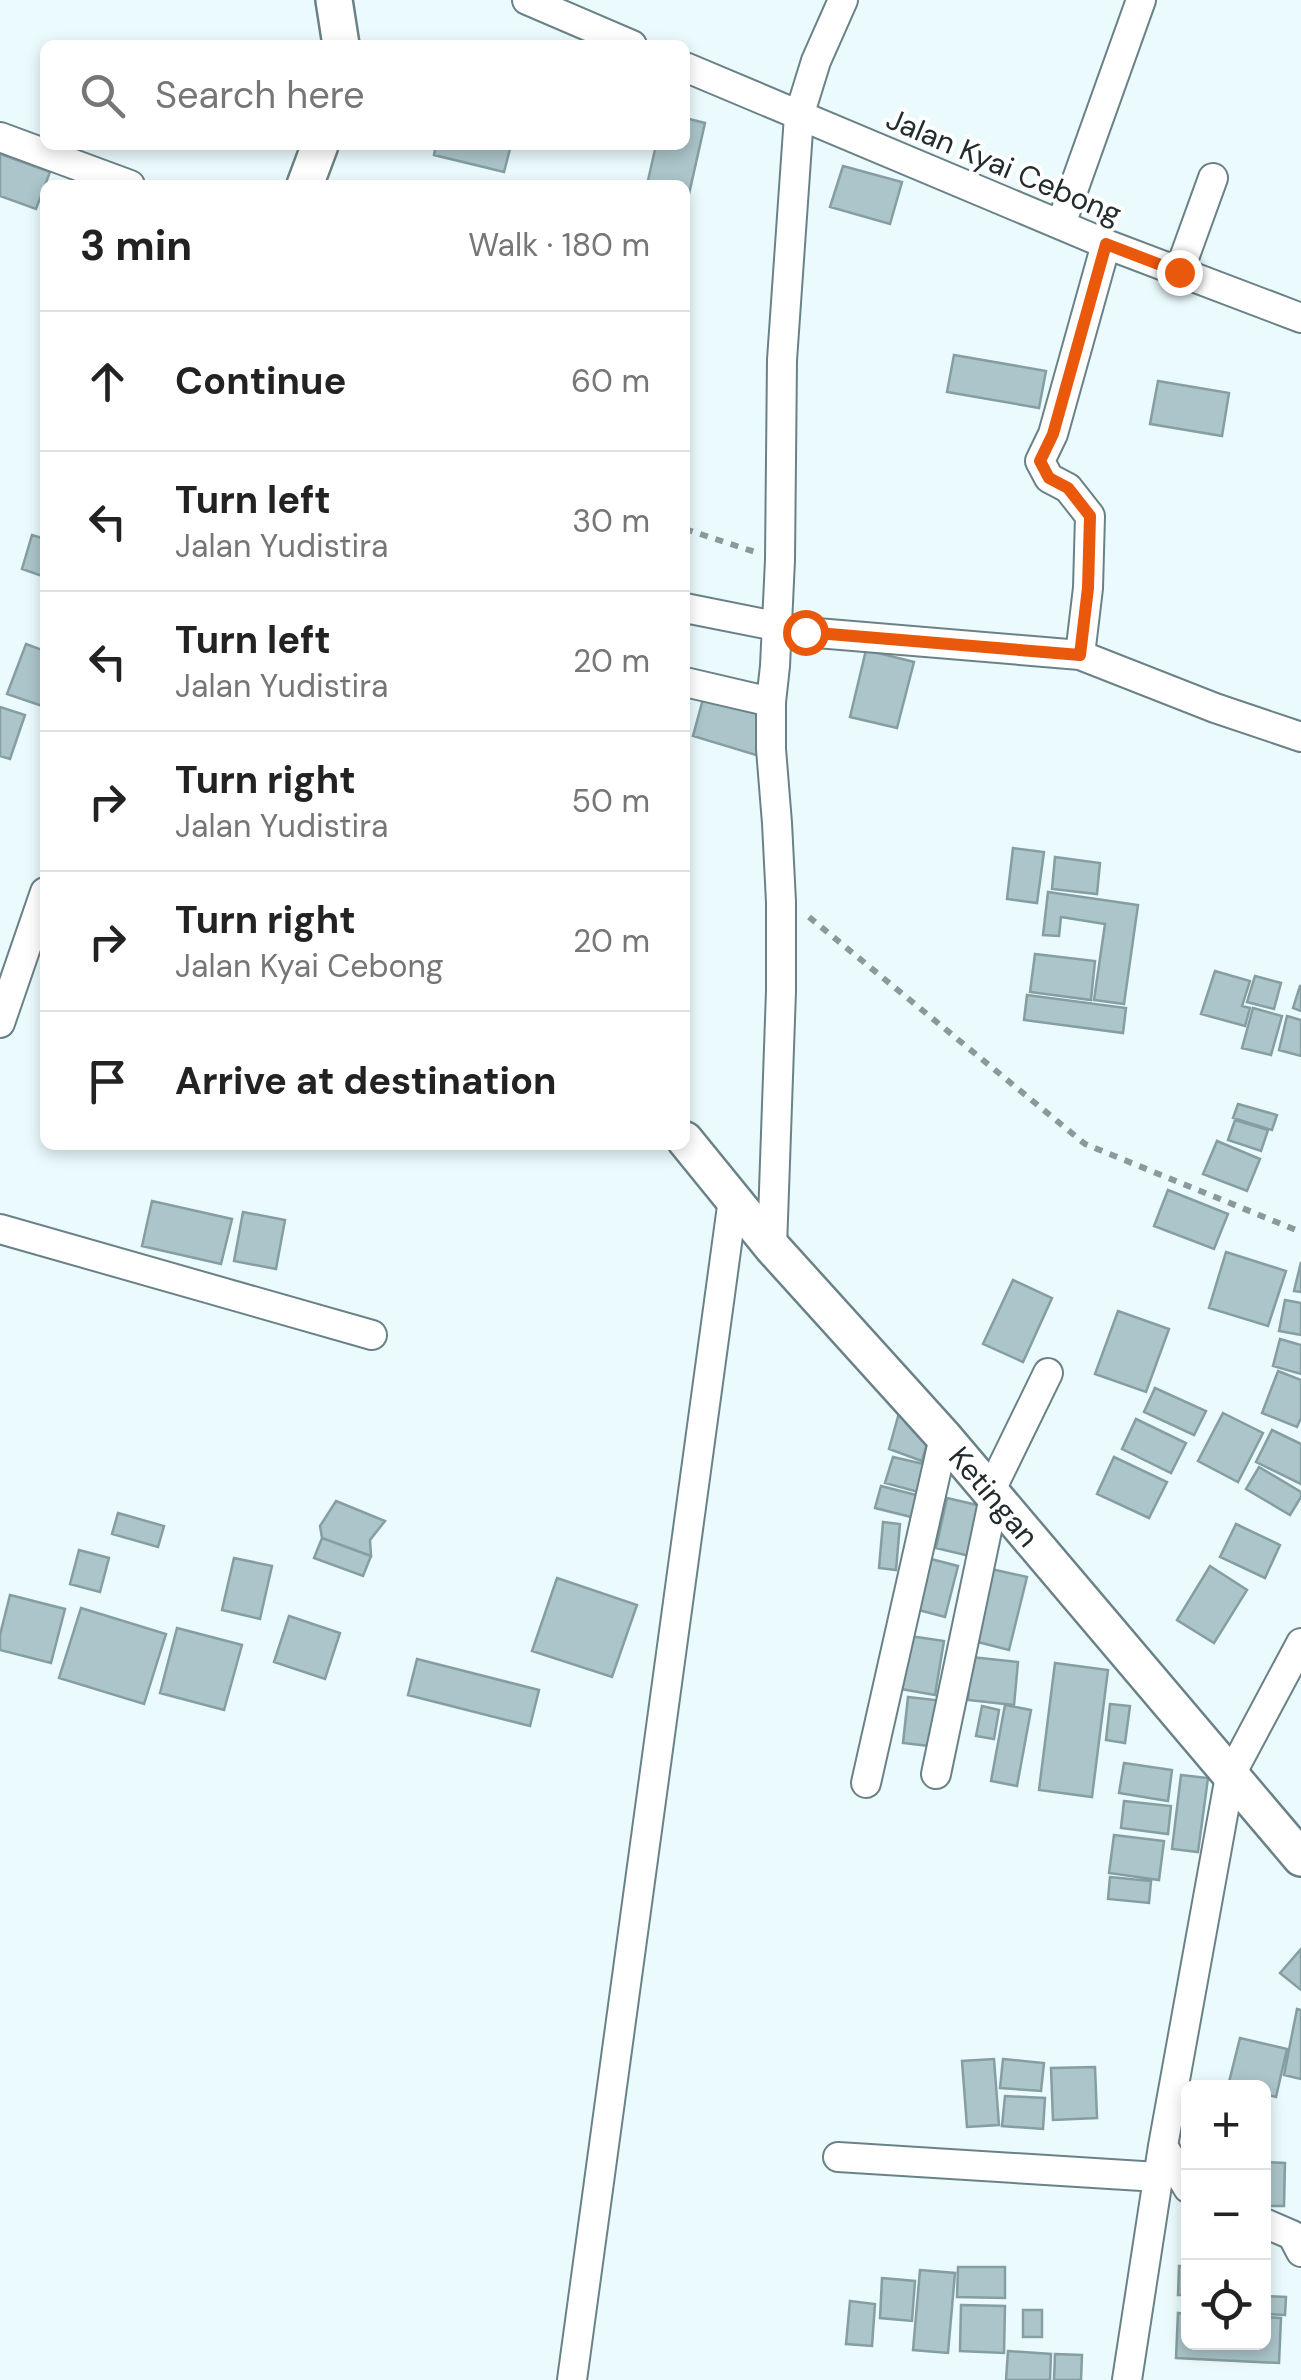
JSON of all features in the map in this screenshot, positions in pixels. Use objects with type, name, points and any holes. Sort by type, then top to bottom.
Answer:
[{"type":"street","points":[[334,0],[339,40]]},
{"type":"street","points":[[527,0],[620,40]]},
{"type":"street","points":[[1061,224],[1140,0]]},
{"type":"street","points":[[772,1247],[781,902],[770,702],[780,560],[782,360],[800,116],[835,3]]},
{"type":"street","name":"Jalan Kyai Cebong","points":[[690,70],[1106,244],[1301,318]]},
{"type":"street","points":[[0,137],[116,180]]},
{"type":"street","points":[[307,180],[318,150]]},
{"type":"street","points":[[1179,272],[1213,178]]},
{"type":"street","points":[[1080,655],[1088,588],[1090,516],[1068,488],[1049,478],[1040,461],[1053,434],[1106,244]]},
{"type":"street","points":[[690,609],[805,632],[1080,655],[1301,737]]},
{"type":"street","points":[[690,683],[770,702]]},
{"type":"street","points":[[2,1005],[40,905]]},
{"type":"street","name":"Ketingan","points":[[690,1146],[772,1247],[944,1437],[1301,1858]]},
{"type":"street","points":[[572,2380],[733,1199]]},
{"type":"street","points":[[0,1229],[372,1335]]},
{"type":"street","points":[[936,1774],[992,1495],[1048,1373]]},
{"type":"street","points":[[866,1784],[944,1437]]},
{"type":"street","points":[[1127,2380],[1163,2146],[1230,1776],[1301,1643]]},
{"type":"street","points":[[1163,2146],[1181,2176]]},
{"type":"street","points":[[838,2157],[1158,2177]]},
{"type":"street","points":[[1271,2226],[1292,2234],[1301,2252]]},
{"type":"path","points":[[690,531],[780,560]]},
{"type":"path","points":[[781,902],[807,915],[1085,1144],[1301,1232]]},
{"type":"building","points":[[690,119],[705,123],[690,190],[690,180],[648,180],[655,150],[690,150]]},
{"type":"building","points":[[435,150],[510,150],[504,172],[434,155]]},
{"type":"building","points":[[0,154],[50,172],[47,180],[40,180],[36,209],[0,196]]},
{"type":"building","points":[[843,166],[902,182],[890,224],[830,207]]},
{"type":"building","points":[[954,355],[1046,371],[1039,408],[947,392]]},
{"type":"building","points":[[1158,381],[1229,393],[1222,436],[1150,424]]},
{"type":"building","points":[[32,535],[40,537],[40,575],[22,569]]},
{"type":"building","points":[[26,644],[40,649],[40,705],[7,694]]},
{"type":"building","points":[[866,650],[914,662],[897,728],[850,717]]},
{"type":"building","points":[[703,699],[766,716],[756,755],[693,736]]},
{"type":"building","points":[[0,707],[25,715],[10,759],[0,756]]},
{"type":"building","points":[[1013,848],[1044,852],[1037,903],[1007,899]]},
{"type":"building","points":[[1055,857],[1100,863],[1097,894],[1052,889]]},
{"type":"building","points":[[1048,892],[1138,905],[1124,1004],[1094,1000],[1105,924],[1061,917],[1059,936],[1043,935]]},
{"type":"building","points":[[1035,954],[1095,961],[1091,1000],[1030,992]]},
{"type":"building","points":[[1215,971],[1250,981],[1242,1006],[1250,1008],[1245,1026],[1201,1014]]},
{"type":"building","points":[[1255,976],[1281,983],[1274,1009],[1247,1002]]},
{"type":"building","points":[[1301,986],[1301,1011],[1293,1008]]},
{"type":"building","points":[[1027,995],[1126,1008],[1123,1033],[1024,1020]]},
{"type":"building","points":[[1253,1008],[1282,1016],[1271,1055],[1242,1048]]},
{"type":"building","points":[[1287,1016],[1301,1020],[1301,1056],[1279,1050]]},
{"type":"building","points":[[1238,1104],[1277,1115],[1272,1130],[1233,1118]]},
{"type":"building","points":[[1235,1120],[1268,1130],[1261,1151],[1228,1140]]},
{"type":"building","points":[[1217,1141],[1260,1159],[1247,1191],[1203,1174]]},
{"type":"building","points":[[1168,1190],[1228,1214],[1214,1249],[1154,1226]]},
{"type":"building","points":[[152,1201],[232,1219],[221,1264],[142,1246]]},
{"type":"building","points":[[243,1212],[285,1220],[276,1269],[234,1261]]},
{"type":"building","points":[[1226,1252],[1286,1271],[1268,1326],[1209,1308]]},
{"type":"building","points":[[1301,1262],[1301,1292],[1294,1291]]},
{"type":"building","points":[[1013,1280],[1052,1298],[1023,1362],[983,1344]]},
{"type":"building","points":[[1285,1300],[1301,1303],[1301,1335],[1279,1331]]},
{"type":"building","points":[[1118,1311],[1169,1329],[1146,1392],[1095,1374]]},
{"type":"building","points":[[1280,1339],[1301,1345],[1301,1374],[1273,1366]]},
{"type":"building","points":[[1278,1371],[1301,1380],[1301,1418],[1297,1427],[1262,1413]]},
{"type":"building","points":[[1155,1388],[1206,1411],[1194,1435],[1144,1412]]},
{"type":"building","points":[[899,1413],[931,1428],[922,1461],[889,1449]]},
{"type":"building","points":[[1223,1413],[1263,1433],[1238,1482],[1198,1461]]},
{"type":"building","points":[[1136,1419],[1186,1443],[1171,1473],[1122,1449]]},
{"type":"building","points":[[1272,1430],[1301,1444],[1301,1484],[1256,1462]]},
{"type":"building","points":[[893,1457],[932,1466],[922,1493],[885,1483]]},
{"type":"building","points":[[1114,1457],[1167,1482],[1149,1518],[1097,1494]]},
{"type":"building","points":[[1259,1467],[1301,1492],[1290,1515],[1246,1489]]},
{"type":"building","points":[[881,1486],[924,1497],[919,1519],[875,1508]]},
{"type":"building","points":[[947,1498],[990,1508],[978,1558],[936,1548]]},
{"type":"building","points":[[336,1501],[385,1521],[370,1540],[371,1556],[322,1538],[320,1526]]},
{"type":"building","points":[[118,1513],[164,1526],[158,1547],[112,1534]]},
{"type":"building","points":[[883,1522],[900,1524],[896,1570],[879,1568]]},
{"type":"building","points":[[1236,1524],[1280,1545],[1265,1578],[1220,1557]]},
{"type":"building","points":[[322,1538],[371,1556],[363,1576],[314,1558]]},
{"type":"building","points":[[79,1550],[109,1558],[100,1592],[70,1584]]},
{"type":"building","points":[[234,1558],[272,1566],[260,1619],[222,1610]]},
{"type":"building","points":[[927,1558],[958,1566],[945,1617],[915,1609]]},
{"type":"building","points":[[1210,1566],[1247,1590],[1214,1643],[1177,1620]]},
{"type":"building","points":[[991,1569],[1027,1577],[1009,1650],[974,1641]]},
{"type":"building","points":[[557,1578],[637,1605],[612,1677],[532,1651]]},
{"type":"building","points":[[10,1595],[65,1609],[51,1663],[0,1650]]},
{"type":"building","points":[[81,1608],[166,1634],[144,1704],[59,1678]]},
{"type":"building","points":[[289,1616],[340,1633],[325,1679],[274,1662]]},
{"type":"building","points":[[177,1628],[242,1645],[224,1710],[160,1693]]},
{"type":"building","points":[[910,1636],[944,1641],[935,1695],[901,1689]]},
{"type":"building","points":[[971,1657],[1018,1662],[1014,1705],[968,1700]]},
{"type":"building","points":[[417,1659],[539,1690],[530,1726],[408,1695]]},
{"type":"building","points":[[1055,1663],[1108,1670],[1092,1797],[1039,1790]]},
{"type":"building","points":[[908,1697],[944,1701],[938,1747],[903,1743]]},
{"type":"building","points":[[1110,1704],[1130,1706],[1125,1743],[1106,1740]]},
{"type":"building","points":[[1005,1705],[1031,1710],[1017,1786],[991,1781]]},
{"type":"building","points":[[982,1706],[999,1710],[994,1739],[976,1736]]},
{"type":"building","points":[[1124,1763],[1172,1770],[1168,1801],[1119,1793]]},
{"type":"building","points":[[1181,1775],[1208,1778],[1198,1852],[1172,1849]]},
{"type":"building","points":[[1124,1801],[1171,1806],[1168,1834],[1121,1828]]},
{"type":"building","points":[[1114,1835],[1164,1841],[1159,1880],[1109,1873]]},
{"type":"building","points":[[1110,1877],[1151,1881],[1149,1903],[1108,1899]]},
{"type":"building","points":[[1301,1949],[1301,1990],[1280,1973]]},
{"type":"building","points":[[1297,2009],[1301,2010],[1301,2079],[1284,2075]]},
{"type":"building","points":[[1240,2038],[1287,2049],[1276,2097],[1271,2096],[1271,2080],[1230,2080]]},
{"type":"building","points":[[994,2059],[999,2125],[967,2127],[962,2061]]},
{"type":"building","points":[[1003,2059],[1044,2063],[1041,2091],[1000,2088]]},
{"type":"building","points":[[1095,2067],[1097,2118],[1053,2120],[1051,2068]]},
{"type":"building","points":[[1005,2096],[1045,2098],[1043,2129],[1002,2126]]},
{"type":"building","points":[[1271,2162],[1285,2163],[1284,2206],[1271,2206]]},
{"type":"building","points":[[1179,2266],[1181,2295],[1178,2295]]},
{"type":"building","points":[[958,2267],[1005,2267],[1005,2298],[957,2297]]},
{"type":"building","points":[[920,2270],[955,2273],[948,2353],[913,2350]]},
{"type":"building","points":[[882,2278],[915,2281],[912,2321],[880,2318]]},
{"type":"building","points":[[1271,2296],[1286,2297],[1285,2315],[1271,2314]]},
{"type":"building","points":[[850,2301],[875,2304],[872,2346],[846,2344]]},
{"type":"building","points":[[961,2305],[1005,2306],[1004,2353],[960,2351]]},
{"type":"building","points":[[1023,2310],[1042,2310],[1042,2337],[1023,2337]]},
{"type":"building","points":[[1178,2313],[1181,2350],[1271,2350],[1271,2317],[1281,2318],[1279,2363],[1176,2358]]},
{"type":"building","points":[[1008,2351],[1051,2354],[1050,2380],[1006,2380]]},
{"type":"building","points":[[1055,2354],[1082,2355],[1081,2380],[1054,2380]]},
{"type":"route","points":[[805,632],[1080,655],[1088,588],[1090,516],[1068,488],[1049,478],[1040,461],[1053,434],[1106,244],[1179,272]]}]
